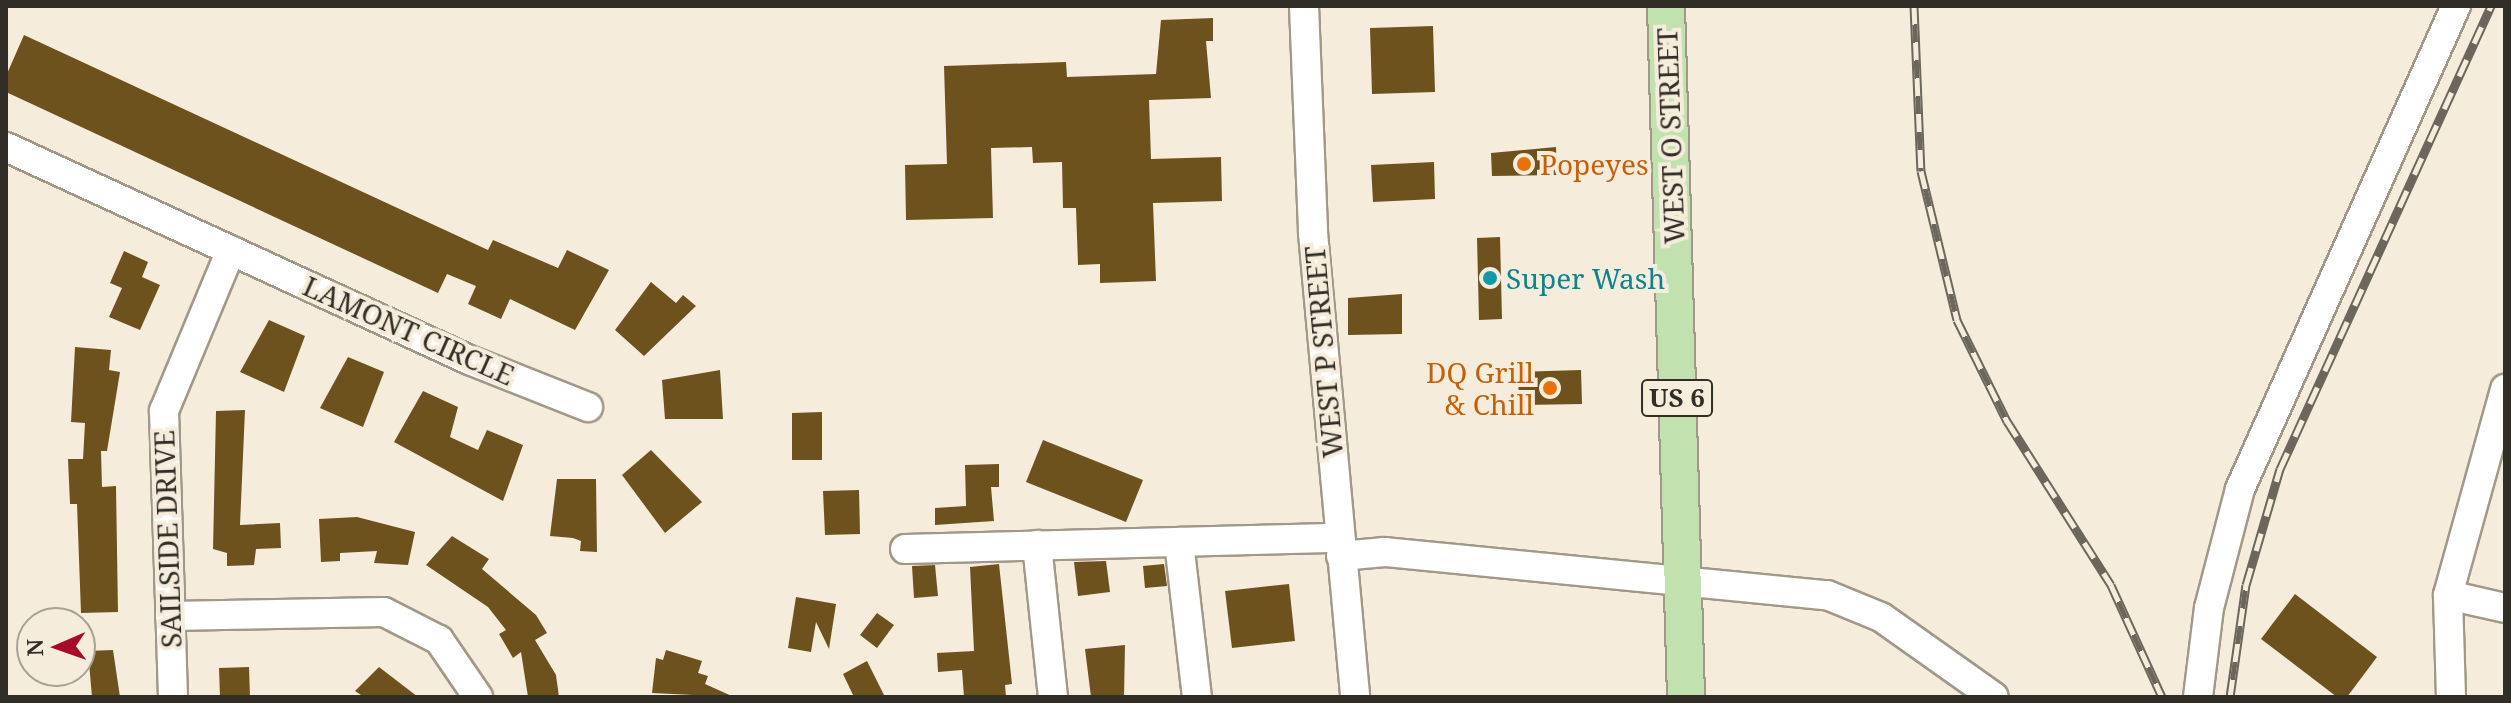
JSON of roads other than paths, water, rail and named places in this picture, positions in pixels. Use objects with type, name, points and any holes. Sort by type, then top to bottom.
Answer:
[{"type":"main road","name":"WEST O STREET","points":[[1666,6],[1686,697]]},
{"type":"street","name":"WEST P STREET","points":[[1304,6],[1314,245],[1355,697]]},
{"type":"street","points":[[2198,697],[2209,608],[2240,489],[2456,6]]},
{"type":"street","name":"LAMONT CIRCLE","points":[[6,147],[469,360],[588,407]]},
{"type":"street","name":"SAILSIDE DRIVE","points":[[173,697],[164,411],[231,250]]},
{"type":"street","points":[[2451,697],[2448,595],[2500,426],[2505,389]]},
{"type":"street","points":[[1179,542],[1197,697]]},
{"type":"street","points":[[905,549],[1179,542],[1340,547],[1796,589],[1855,604],[1908,633],[1994,697]]},
{"type":"street","points":[[1037,545],[1053,697]]},
{"type":"street","points":[[2448,595],[2505,608]]},
{"type":"street","points":[[170,616],[384,612],[439,640],[478,697]]},
{"type":"railway","points":[[1914,6],[1921,171],[1957,320],[2007,421],[2111,585],[2162,697]]},
{"type":"railway","points":[[2230,697],[2246,585],[2280,469],[2491,6]]},
{"type":"place","name":"Popeyes","points":[[1524,164]]},
{"type":"place","name":"Super Wash","points":[[1490,278]]},
{"type":"place","name":"DQ Grill & Chill","points":[[1550,388]]}]
